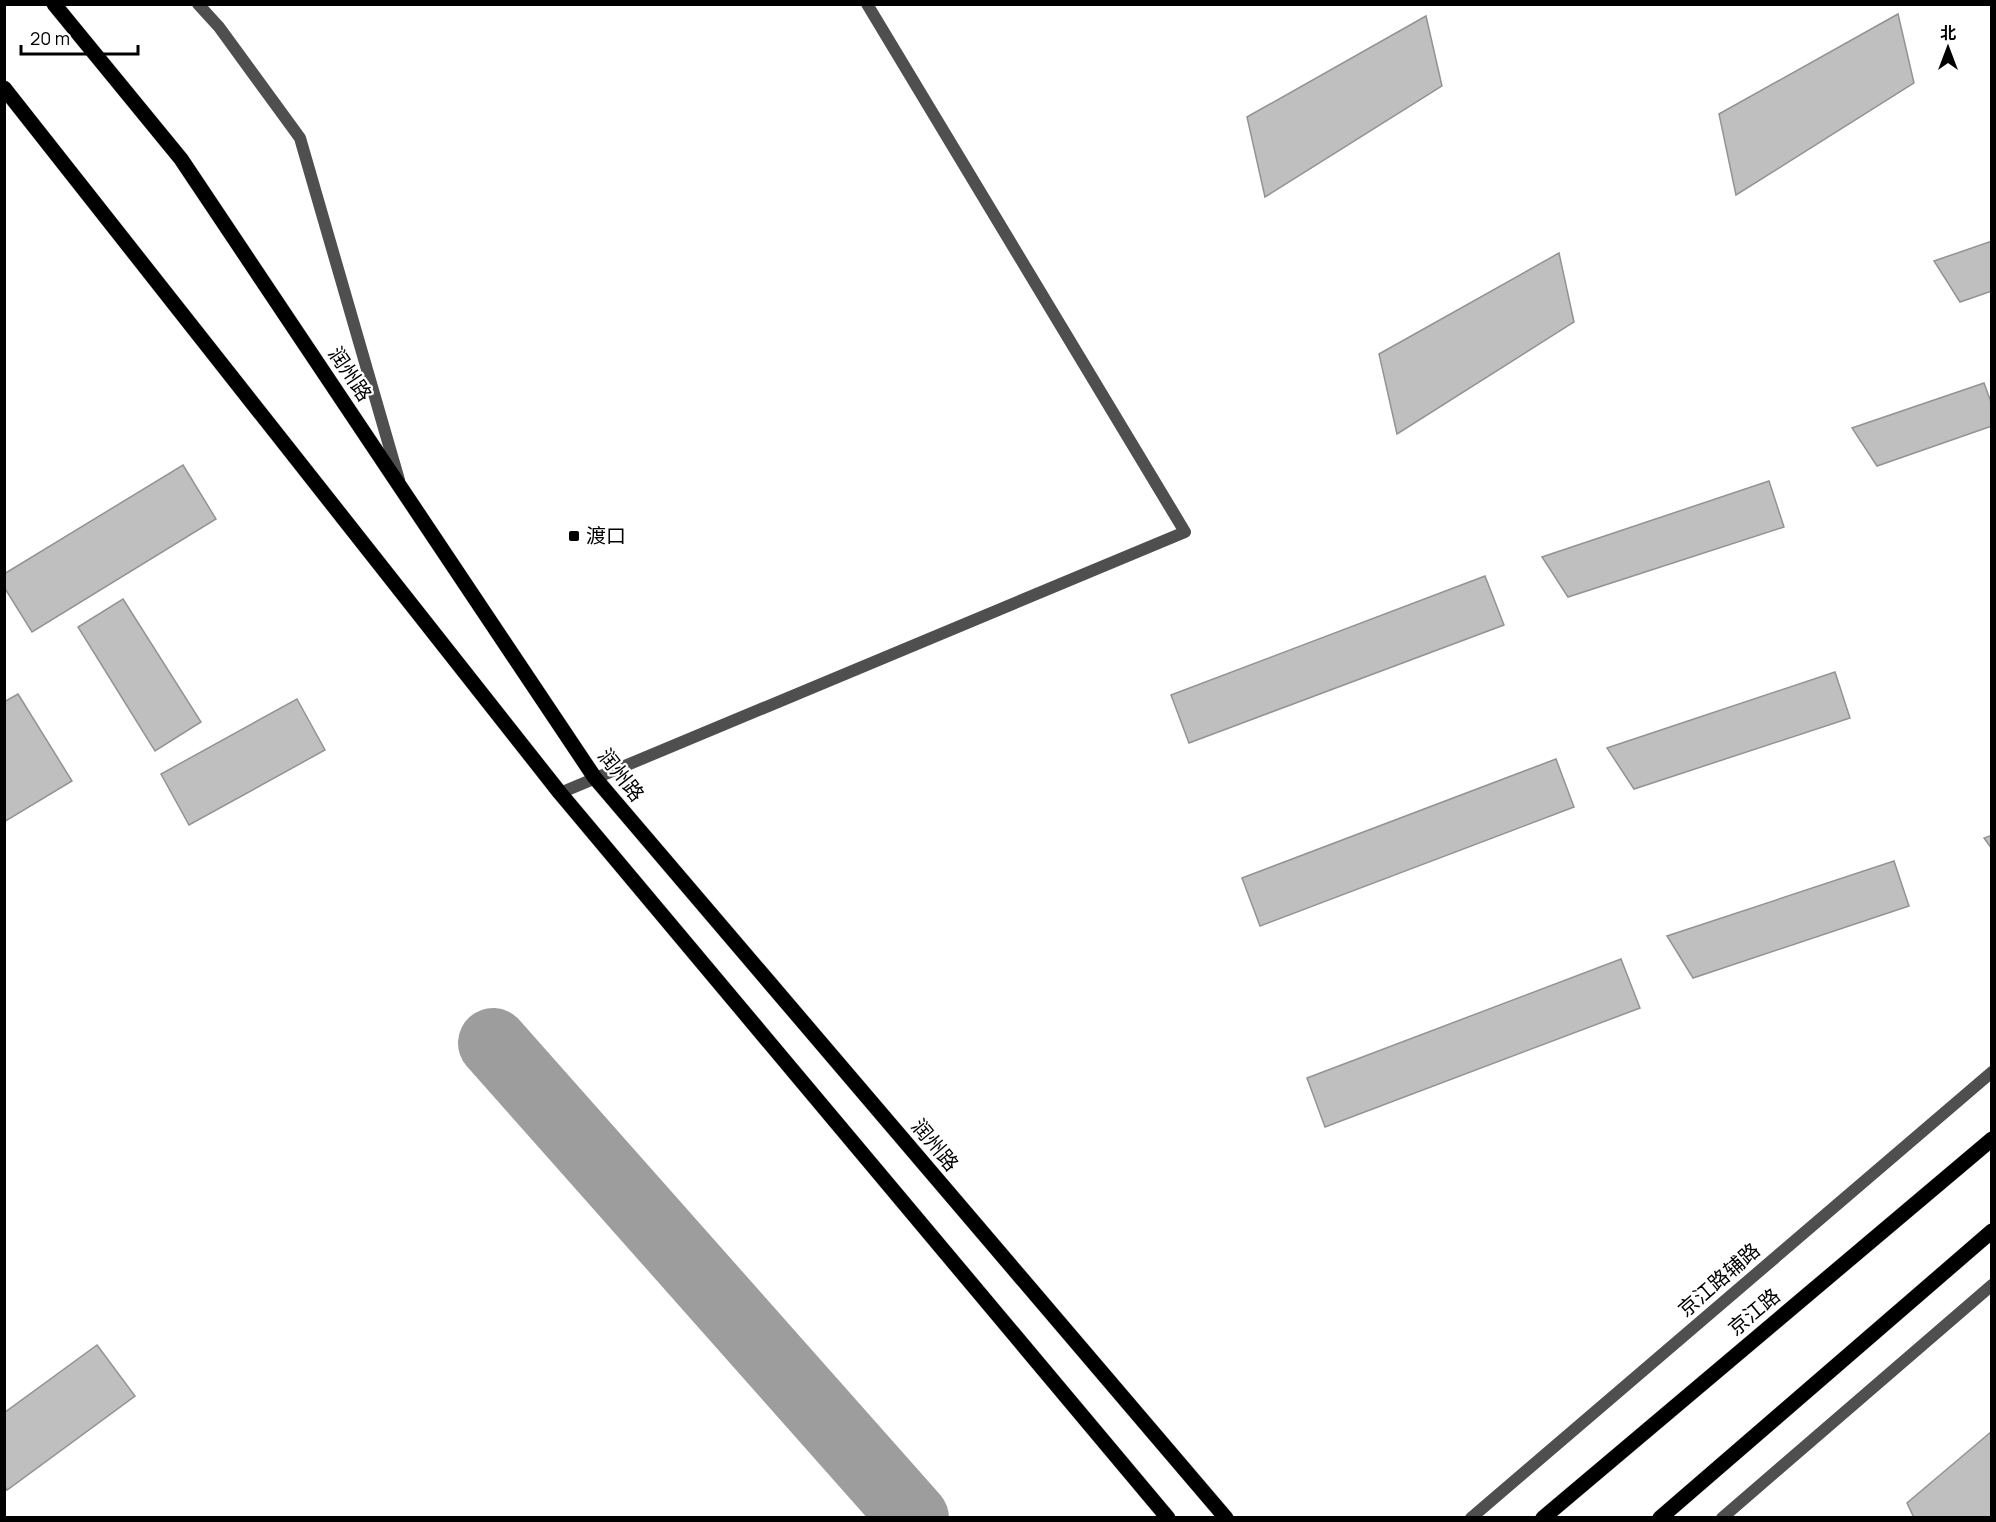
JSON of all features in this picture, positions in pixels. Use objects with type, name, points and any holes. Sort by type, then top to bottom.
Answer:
[{"type":"main road","name":"润州路","points":[[54,4],[181,159],[595,778],[1226,1518]]},
{"type":"main road","points":[[4,88],[560,793],[1168,1518]]},
{"type":"main road","name":"京江路","points":[[1543,1518],[1992,1139]]},
{"type":"main road","points":[[1660,1518],[1992,1231]]},
{"type":"street","points":[[198,4],[219,27],[300,138],[403,492]]},
{"type":"street","points":[[560,793],[1185,532],[867,4]]},
{"type":"street","name":"京江路辅路","points":[[1471,1518],[1992,1072]]},
{"type":"street","points":[[1722,1518],[1992,1285]]},
{"type":"building","points":[[1898,14],[1914,83],[1736,195],[1719,114]]},
{"type":"building","points":[[1426,16],[1442,86],[1265,197],[1247,117]]},
{"type":"building","points":[[1992,241],[1992,291],[1960,302],[1934,261]]},
{"type":"building","points":[[1559,253],[1574,322],[1397,434],[1379,354]]},
{"type":"building","points":[[1984,383],[1992,405],[1992,426],[1877,466],[1852,428]]},
{"type":"building","points":[[183,465],[216,519],[32,632],[4,587],[4,574]]},
{"type":"building","points":[[1769,481],[1784,527],[1568,597],[1542,557]]},
{"type":"building","points":[[1485,576],[1504,625],[1189,743],[1171,695]]},
{"type":"building","points":[[123,599],[201,722],[155,751],[78,627]]},
{"type":"building","points":[[1835,672],[1850,718],[1634,789],[1607,748]]},
{"type":"building","points":[[18,694],[72,781],[4,822],[4,702]]},
{"type":"building","points":[[297,699],[325,750],[189,825],[161,774]]},
{"type":"building","points":[[1556,759],[1574,807],[1260,926],[1242,878]]},
{"type":"building","points":[[1992,835],[1992,849],[1984,838]]},
{"type":"building","points":[[1894,861],[1909,906],[1693,978],[1667,936]]},
{"type":"building","points":[[1621,959],[1640,1008],[1325,1127],[1307,1078]]},
{"type":"building","points":[[97,1345],[135,1396],[7,1490],[4,1484],[4,1413]]},
{"type":"building","points":[[1992,1431],[1992,1518],[1914,1518],[1907,1503]]},
{"type":"waterway","points":[[493,1043],[914,1518]]},
{"type":"place","name":"渡口","points":[[574,536]]}]
